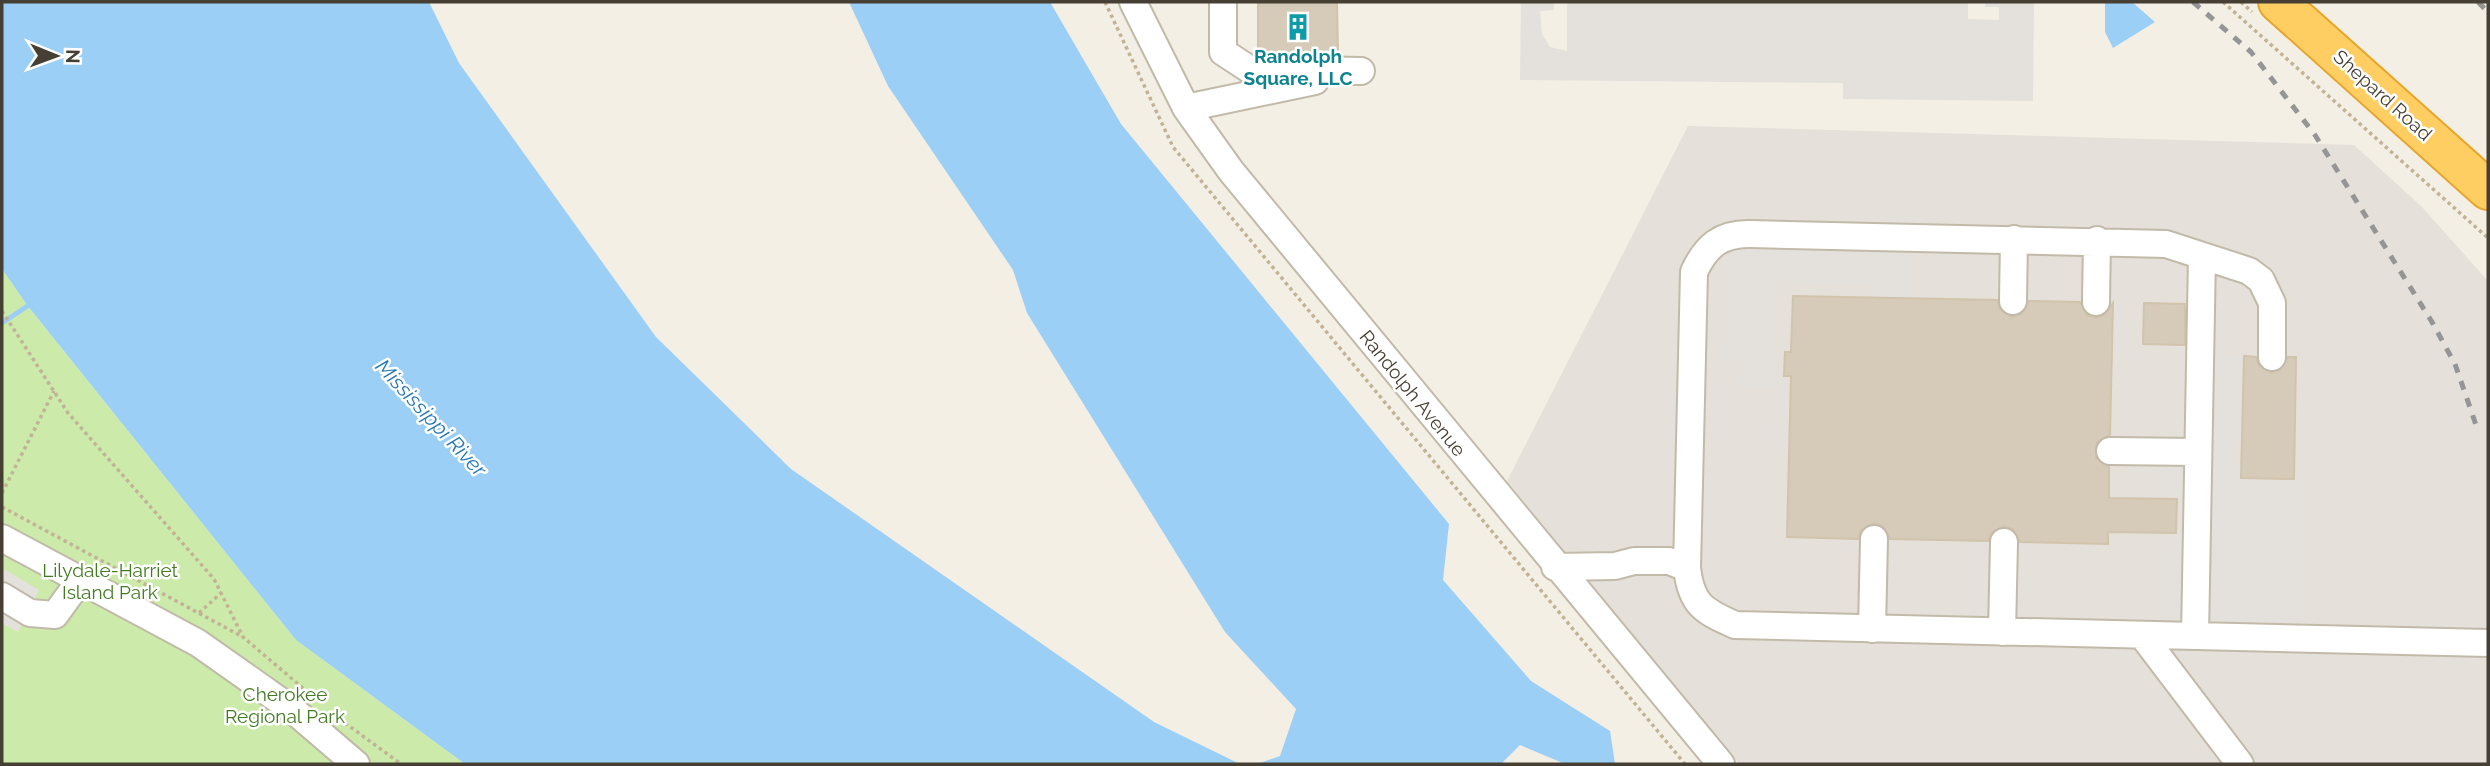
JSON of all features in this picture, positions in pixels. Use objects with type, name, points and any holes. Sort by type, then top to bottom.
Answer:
[{"type":"highway","name":"Shepard Road","points":[[2278,2],[2488,190]]},
{"type":"highway","name":"Shepard Road","points":[[2317,2],[2488,154]]},
{"type":"street","name":"Randolph Avenue","points":[[1133,2],[1186,108],[1231,171],[1555,567],[1721,764]]},
{"type":"street","points":[[1186,108],[1361,71],[1249,69],[1223,52],[1223,2]]},
{"type":"street","points":[[2272,357],[2272,303],[2261,280],[2249,271],[2156,242],[1736,233],[1712,244],[1693,272],[1687,568],[1689,586],[1696,602],[1713,616],[1735,625],[2488,643]]},
{"type":"street","points":[[2013,301],[2014,239]]},
{"type":"street","points":[[2096,240],[2096,302]]},
{"type":"street","points":[[2195,636],[2202,256]]},
{"type":"street","points":[[2110,451],[2198,452]]},
{"type":"street","points":[[2,538],[81,579],[226,662],[293,710],[356,764]]},
{"type":"street","points":[[1872,629],[1874,539]]},
{"type":"street","points":[[2002,632],[2004,542]]},
{"type":"street","points":[[1555,567],[1615,566],[1634,561],[1669,561],[1687,568]]},
{"type":"street","points":[[2,596],[30,613],[55,615],[81,579]]},
{"type":"street","points":[[2142,635],[2240,764]]},
{"type":"path","points":[[1105,2],[1173,147],[1685,764]]},
{"type":"path","points":[[2223,2],[2488,238]]},
{"type":"path","points":[[2,311],[85,433],[214,579],[243,637]]},
{"type":"path","points":[[2,493],[54,391]]},
{"type":"path","points":[[2,507],[243,637],[304,689]]},
{"type":"path","points":[[199,613],[222,592]]},
{"type":"path","points":[[344,722],[401,764]]},
{"type":"shaded area","points":[[1521,2],[1554,2],[1554,10],[1540,11],[1542,34],[1550,47],[1567,51],[1567,2],[1968,3],[1968,19],[1999,20],[1999,7],[1985,7],[1985,2],[2034,2],[2033,101],[1843,99],[1843,83],[1520,80]]},
{"type":"shaded area","points":[[1688,126],[2354,145],[2422,207],[2488,281],[2488,764],[1739,764],[1507,481]]},
{"type":"shaded area","points":[[1741,221],[1912,227],[1911,298],[1874,298],[1874,284],[1774,282],[1773,389],[1738,387],[1739,360],[1722,359],[1725,255],[1740,255]]},
{"type":"shaded area","points":[[2190,355],[2239,356],[2238,441],[2232,442],[2232,466],[2242,466],[2242,478],[2307,480],[2305,647],[2161,645],[2163,532],[2176,532],[2177,499],[2162,498],[2163,443],[2188,444]]},
{"type":"shaded area","points":[[2,568],[39,590],[18,632],[2,623]]},
{"type":"green space","name":"Lilydale-Harriet Island Park","points":[[2,269],[27,305],[296,640],[465,764],[2,764]]},
{"type":"water","name":"Mississippi River","points":[[2,2],[429,2],[459,63],[656,337],[791,469],[1154,722],[1240,764],[465,764],[296,640],[27,305],[2,269]]},
{"type":"water","points":[[849,2],[1050,2],[1121,124],[1449,524],[1443,580],[1531,681],[1610,731],[1615,764],[1565,764],[1520,745],[1501,764],[1257,764],[1280,756],[1296,709],[1225,632],[1027,313],[1013,270],[888,86]]},
{"type":"water","points":[[2105,2],[2132,2],[2155,22],[2113,48],[2105,32]]},
{"type":"building","name":"Randolph Square, LLC","points":[[1258,2],[1337,2],[1338,52],[1258,53]]},
{"type":"building","points":[[1793,296],[1997,300],[2000,309],[2012,317],[2021,314],[2029,301],[2080,302],[2087,315],[2096,318],[2104,315],[2113,303],[2110,435],[2097,442],[2096,458],[2109,467],[2109,498],[2177,499],[2176,533],[2108,532],[2108,544],[2020,542],[2013,529],[2004,526],[1991,533],[1988,541],[1890,539],[1883,526],[1874,523],[1861,530],[1858,539],[1787,537],[1791,376],[1784,376],[1785,352],[1791,352]]},
{"type":"building","points":[[2144,303],[2185,304],[2185,345],[2143,344]]},
{"type":"building","points":[[2244,356],[2256,357],[2259,365],[2271,373],[2280,370],[2288,357],[2296,357],[2294,479],[2241,478]]},
{"type":"waterway","points":[[2,323],[32,303]]},
{"type":"railway","points":[[2193,2],[2251,52],[2315,135],[2432,322],[2455,364],[2476,425]]},
{"type":"railway","points":[[2478,2],[2488,12]]},
{"type":"place","name":"Randolph Square, LLC","points":[[1298,27]]},
{"type":"park label","name":"Cherokee Regional Park","points":[[285,705]]}]
